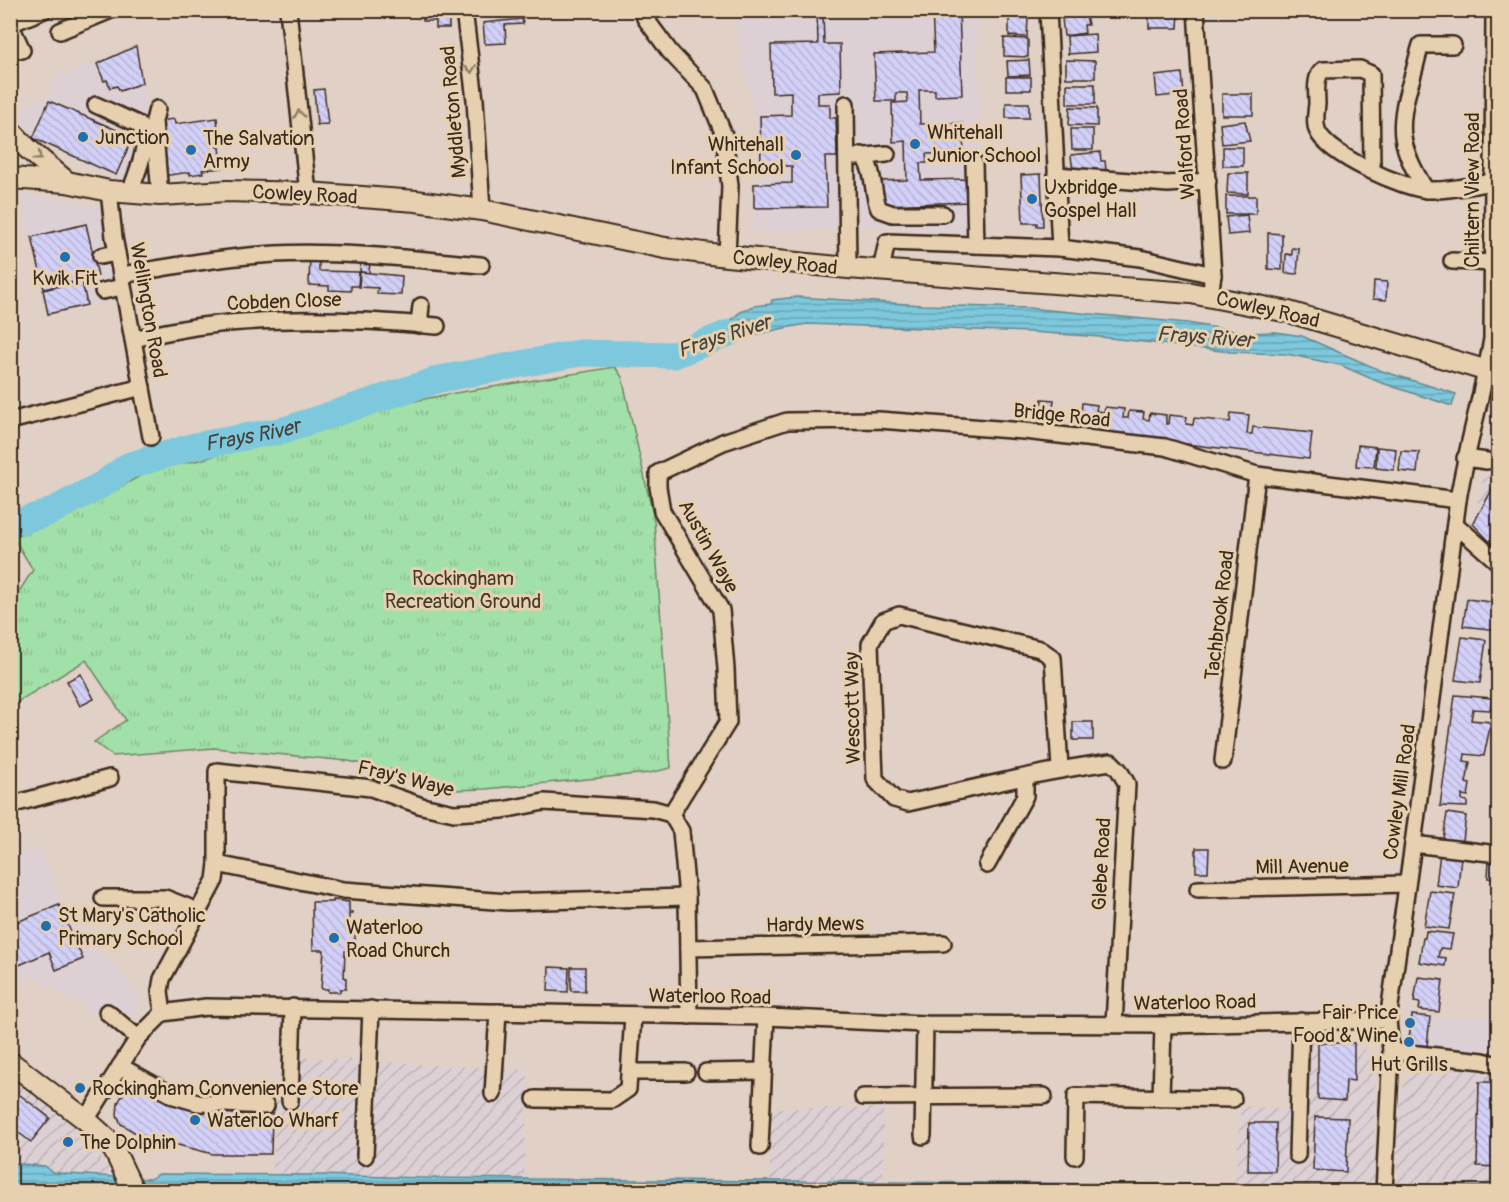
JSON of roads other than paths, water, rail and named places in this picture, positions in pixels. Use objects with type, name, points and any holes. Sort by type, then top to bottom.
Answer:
[{"type":"main road","name":"Cowley Road","points":[[10,130],[27,148],[68,182]]},
{"type":"main road","name":"Cowley Road","points":[[10,178],[68,182],[109,191],[160,195],[227,191],[308,193],[416,201],[482,210],[665,248],[727,256],[848,268],[1210,295],[1289,312],[1492,372]]},
{"type":"main road","points":[[10,1062],[106,1138],[117,1154],[134,1191]]},
{"type":"street","points":[[22,50],[10,24],[44,10]]},
{"type":"street","points":[[60,31],[111,10]]},
{"type":"street","points":[[288,10],[308,193]]},
{"type":"street","name":"Myddleton Road","points":[[464,10],[475,100],[482,210]]},
{"type":"street","points":[[643,10],[645,18],[670,52],[705,89],[724,135],[730,186],[727,256]]},
{"type":"street","points":[[1048,10],[1060,248]]},
{"type":"street","name":"Walford Road","points":[[1196,10],[1213,275],[1210,295]]},
{"type":"street","name":"Chiltern View Road","points":[[1492,372],[1496,57],[1494,10]]},
{"type":"street","points":[[1426,190],[1411,166],[1405,150],[1402,124],[1404,105],[1421,45],[1453,45]]},
{"type":"street","points":[[1372,170],[1371,74],[1359,69],[1323,70],[1317,78],[1317,130],[1323,139],[1338,152],[1372,170],[1406,186],[1426,190],[1453,189],[1493,182]]},
{"type":"street","points":[[846,104],[848,268]]},
{"type":"street","points":[[96,105],[138,124],[142,129],[144,149],[129,193]]},
{"type":"street","points":[[157,109],[154,121],[160,195]]},
{"type":"street","points":[[847,168],[855,157],[886,154]]},
{"type":"street","points":[[862,155],[871,170],[879,209],[893,213],[943,214]]},
{"type":"street","points":[[974,163],[976,244]]},
{"type":"street","points":[[1056,175],[1168,184],[1208,181]]},
{"type":"street","name":"Wellington Road","points":[[109,191],[117,253],[151,437]]},
{"type":"street","points":[[881,270],[887,242],[1060,248],[1140,258],[1213,275]]},
{"type":"street","points":[[101,256],[117,253]]},
{"type":"street","points":[[104,291],[123,281],[186,263],[277,254],[384,255],[480,265]]},
{"type":"street","points":[[1452,261],[1493,263]]},
{"type":"street","points":[[419,325],[421,306]]},
{"type":"street","name":"Cobden Close","points":[[133,339],[201,326],[265,321],[349,319],[437,326]]},
{"type":"street","name":"Cowley Mill Road","points":[[1384,1189],[1391,1051],[1388,1020],[1458,500],[1465,458],[1481,396],[1492,372]]},
{"type":"street","points":[[12,416],[142,387]]},
{"type":"street","name":"Bridge Road","points":[[665,468],[723,442],[787,421],[879,420],[1024,431],[1165,447],[1257,475],[1458,500]]},
{"type":"street","points":[[1465,458],[1487,460]]},
{"type":"street","name":"Austin Waye","points":[[665,468],[658,473],[662,511],[721,610],[728,722],[671,814]]},
{"type":"street","name":"Tachbrook Road","points":[[1222,761],[1257,475]]},
{"type":"street","points":[[1456,525],[1498,562]]},
{"type":"street","name":"Wescott Way","points":[[899,615],[1040,649],[1053,658],[1060,768],[1025,778],[908,803],[894,799],[875,778],[870,644],[883,621],[899,615]]},
{"type":"street","name":"Glebe Road","points":[[1060,768],[1111,762],[1119,770],[1126,784],[1114,1024]]},
{"type":"street","name":"Fray's Waye","points":[[163,1013],[160,991],[162,979],[215,880],[217,771],[371,788],[422,806],[453,813],[503,810],[544,802],[653,809],[671,814]]},
{"type":"street","points":[[10,805],[110,778]]},
{"type":"street","points":[[987,865],[1025,796],[1025,778]]},
{"type":"street","points":[[671,814],[681,831],[687,897],[689,1016]]},
{"type":"street","points":[[1413,844],[1498,854]]},
{"type":"street","points":[[217,864],[343,890],[508,902],[687,897]]},
{"type":"street","name":"Mill Avenue","points":[[1198,889],[1407,884]]},
{"type":"street","points":[[103,898],[165,898],[198,911]]},
{"type":"street","name":"Hardy Mews","points":[[688,948],[943,943]]},
{"type":"street","name":"Waterloo Road","points":[[163,1013],[206,1006],[766,1017],[926,1024],[1163,1025],[1388,1020]]},
{"type":"street","points":[[290,1101],[293,1007]]},
{"type":"street","points":[[365,1156],[371,1009]]},
{"type":"street","points":[[107,1012],[138,1038]]},
{"type":"street","points":[[493,1094],[498,1012]]},
{"type":"street","points":[[86,1120],[138,1038],[163,1013]]},
{"type":"street","points":[[535,1099],[612,1100],[628,1089],[633,1016]]},
{"type":"street","points":[[760,1147],[766,1017]]},
{"type":"street","points":[[1298,1155],[1301,1022]]},
{"type":"street","points":[[923,1136],[926,1024]]},
{"type":"street","points":[[1161,1098],[1163,1025]]},
{"type":"street","points":[[1391,1051],[1483,1061],[1498,1065]]},
{"type":"street","points":[[120,1066],[174,1096],[198,1103],[266,1106]]},
{"type":"street","points":[[706,1072],[764,1071]]},
{"type":"street","points":[[629,1072],[686,1072]]},
{"type":"street","points":[[863,1097],[1044,1096]]},
{"type":"street","points":[[1075,1156],[1076,1096],[1233,1099]]},
{"type":"water","points":[[797,297],[923,305],[1028,308],[1187,323],[1247,333],[1276,332],[1302,336],[1382,371],[1456,394],[1452,406],[1379,382],[1340,365],[1286,354],[1230,352],[1101,337],[1031,332],[807,324],[751,336],[696,353],[693,335],[730,321],[739,313],[754,306],[771,304],[772,300]]},
{"type":"water","points":[[10,1163],[45,1166],[52,1172],[67,1174],[150,1179],[159,1174],[320,1175],[423,1178],[1356,1186],[1366,1191],[11,1192]]},
{"type":"water","points":[[1498,1186],[1498,1191],[1407,1191],[1412,1187]]},
{"type":"waterway","name":"Frays River","points":[[10,524],[48,513],[103,484],[128,466],[195,446],[284,430],[440,379],[580,353],[674,355],[729,333]]},
{"type":"place","name":"Junction","points":[[83,137]]},
{"type":"place","name":"Whitehall Junior School","points":[[915,144]]},
{"type":"place","name":"The Salvation Army","points":[[191,150]]},
{"type":"place","name":"Whitehall Infant School","points":[[796,155]]},
{"type":"place","name":"Uxbridge Gospel Hall","points":[[1032,199]]},
{"type":"place","name":"Kwik Fit","points":[[65,257]]},
{"type":"place","name":"St Mary's Catholic Primary School","points":[[46,926]]},
{"type":"place","name":"Waterloo Road Church","points":[[334,938]]},
{"type":"place","name":"Fair Price Food & Wine","points":[[1410,1023]]},
{"type":"place","name":"Hut Grills","points":[[1409,1042]]},
{"type":"place","name":"Rockingham Convenience Store","points":[[80,1088]]},
{"type":"place","name":"Waterloo Wharf","points":[[195,1120]]},
{"type":"place","name":"The Dolphin","points":[[68,1142]]},
{"type":"park label","name":"Rockingham Recreation Ground","points":[[463,590]]}]
